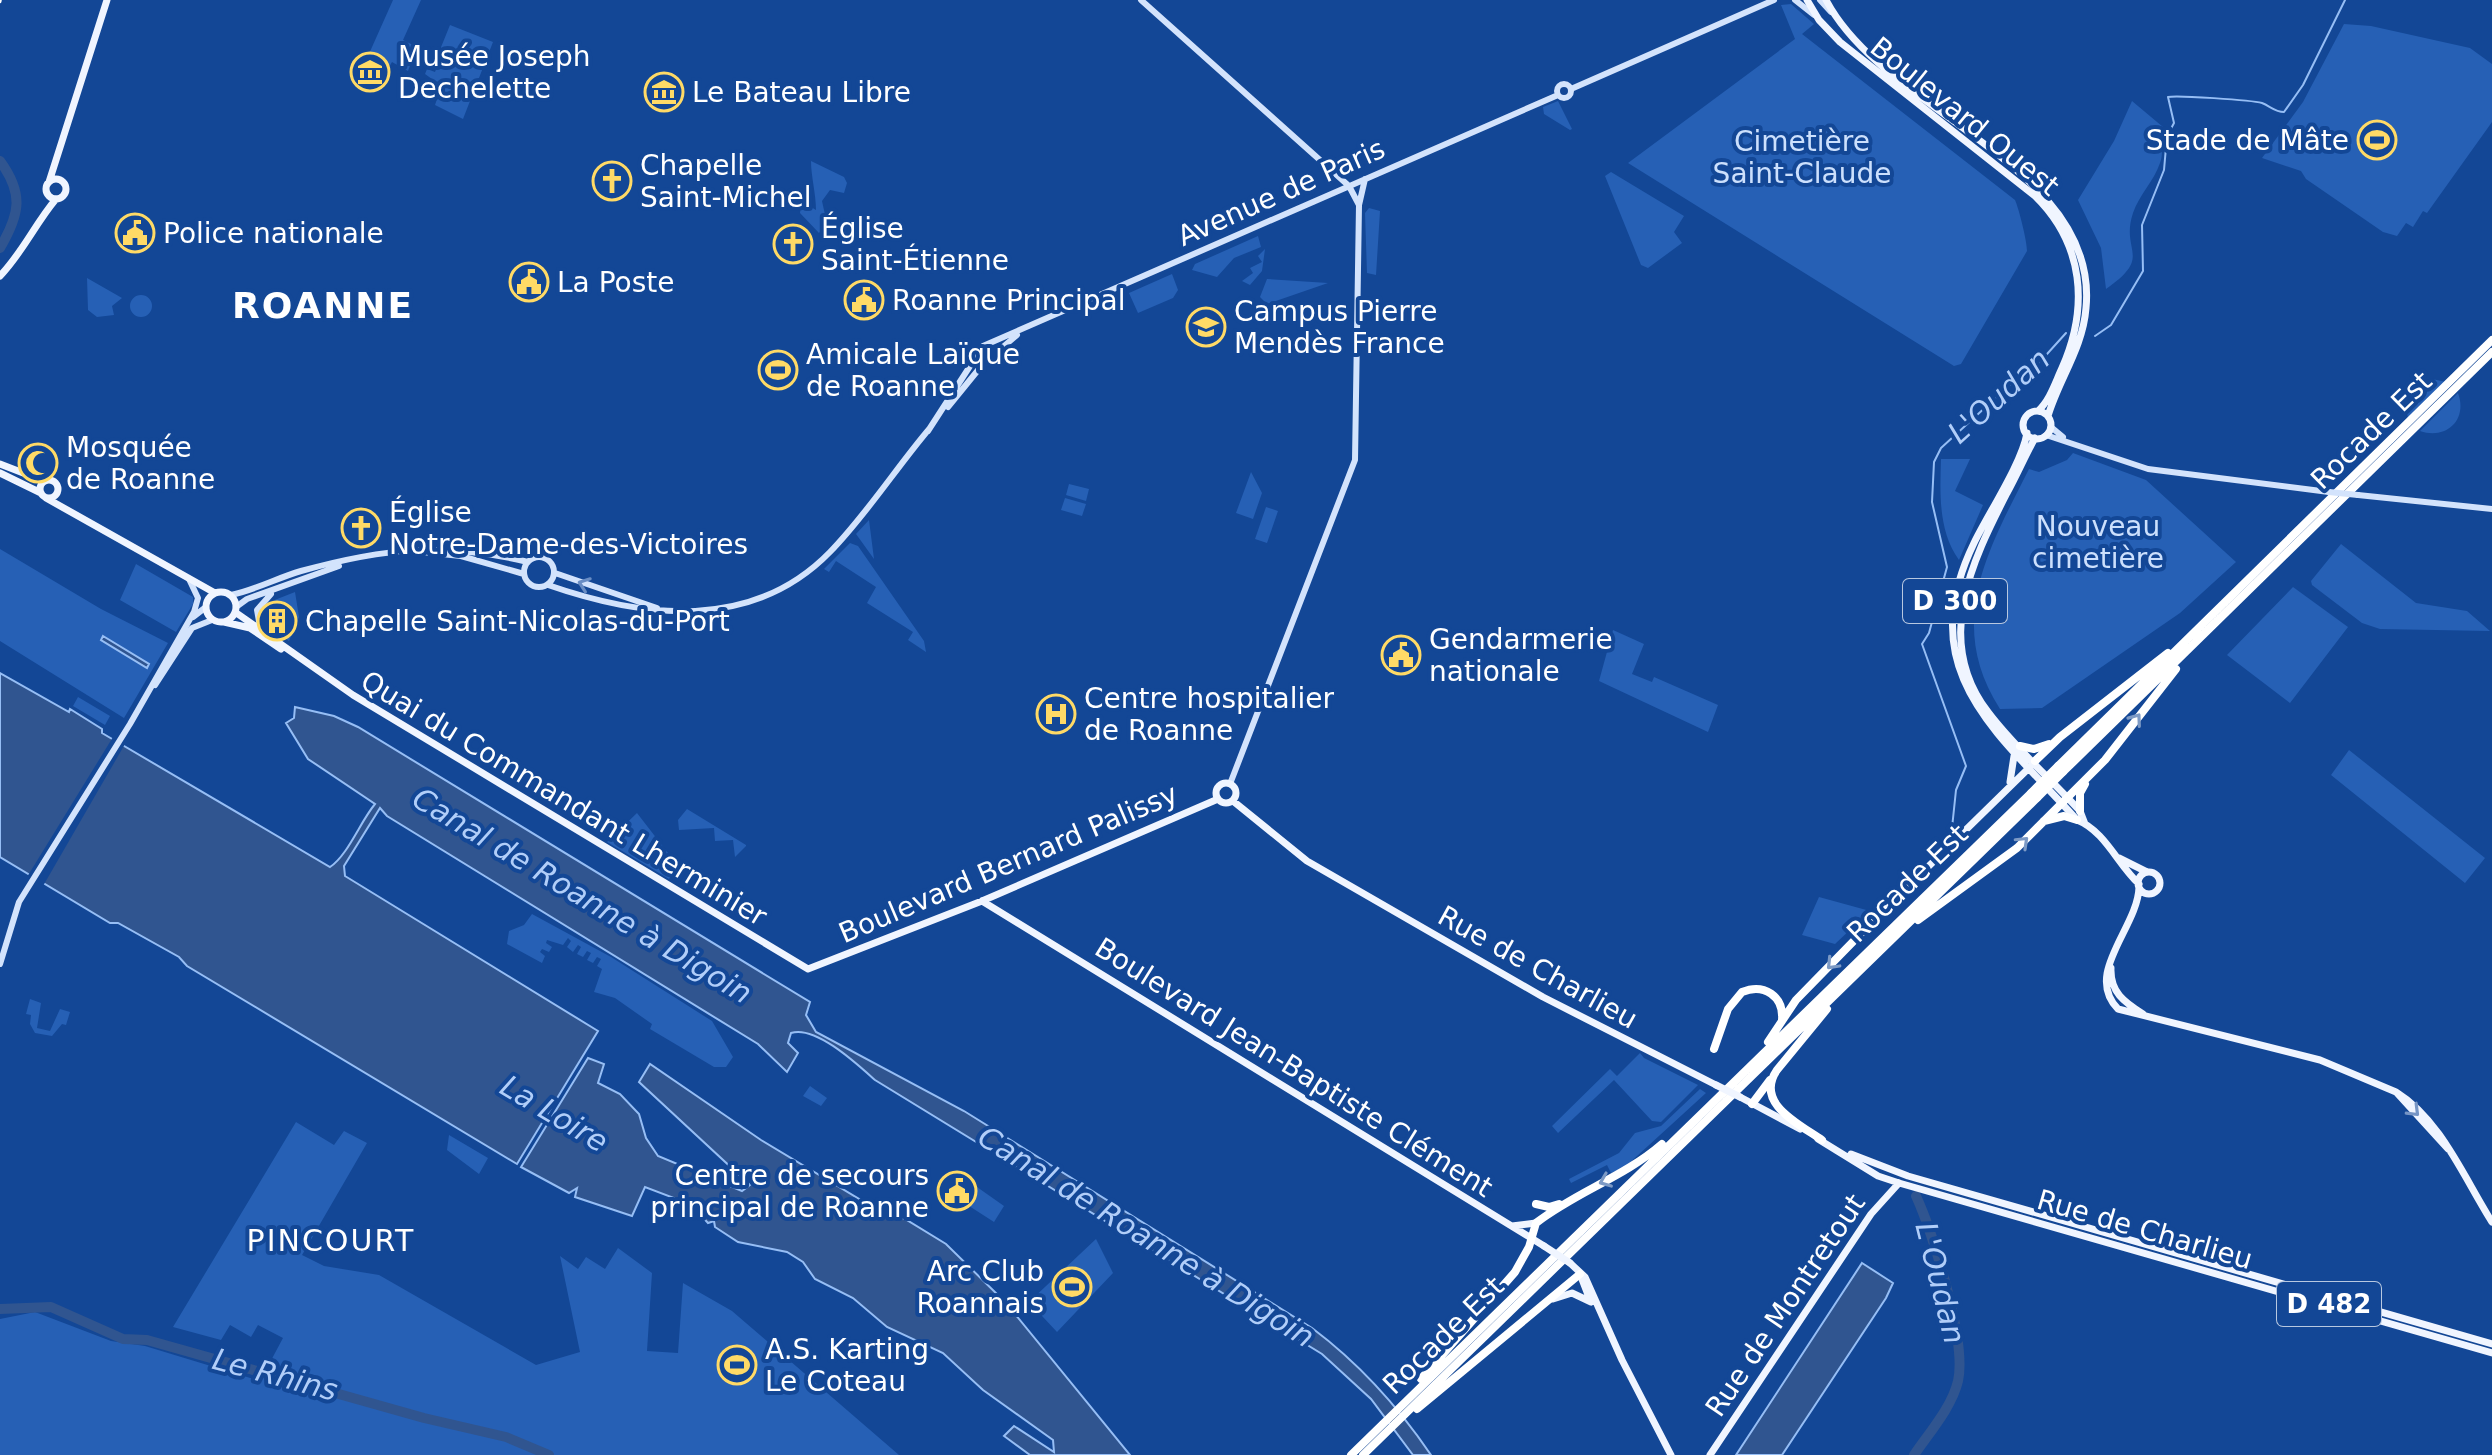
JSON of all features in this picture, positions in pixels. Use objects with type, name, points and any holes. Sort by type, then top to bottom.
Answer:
[{"type":"highway","name":"Rocade Est","points":[[1363,1455],[1377,1435],[1396,1422],[1678,1135],[1920,911],[2492,340]]},
{"type":"highway","name":"Rocade Est","points":[[2061,769],[2184,655],[2492,352]]},
{"type":"highway","points":[[2031,765],[2060,737],[2194,635]]},
{"type":"highway","points":[[2043,821],[2064,816],[2081,818],[2080,793],[2087,780],[2184,655]]},
{"type":"highway","points":[[2017,750],[2039,748],[2060,737]]},
{"type":"highway","points":[[1920,911],[2003,861],[2087,780]]},
{"type":"highway","points":[[1748,1068],[1796,1000],[1884,910]]},
{"type":"highway","name":"Rocade Est","points":[[1351,1455],[1412,1405],[1905,924]]},
{"type":"highway","points":[[1752,1104],[1841,993],[1843,985]]},
{"type":"highway","points":[[1714,1049],[1730,1003],[1748,989],[1772,993],[1780,1002],[1782,1020]]},
{"type":"highway","points":[[1770,1080],[1771,1095],[1777,1107],[1822,1140]]},
{"type":"highway","points":[[1536,1204],[1549,1207],[1630,1170],[1678,1135]]},
{"type":"highway","points":[[1412,1405],[1417,1384],[1515,1272],[1536,1223],[1578,1195]]},
{"type":"highway","points":[[1412,1405],[1580,1274]]},
{"type":"main road","points":[[97,24],[101,0]]},
{"type":"main road","points":[[0,276],[27,246],[41,216],[97,24],[107,0]]},
{"type":"main road","points":[[1141,0],[1349,186],[1359,205]]},
{"type":"main road","name":"Avenue de Paris","points":[[1023,330],[1558,95],[1560,85],[1571,89],[1775,0]]},
{"type":"main road","points":[[1795,0],[1819,20]]},
{"type":"main road","name":"Boulevard Ouest","points":[[1807,0],[1819,20],[1864,63],[2008,174],[2049,211],[2065,236],[2077,273],[2079,306],[2075,332],[2054,385],[2038,411]]},
{"type":"main road","name":"Boulevard Ouest","points":[[1826,0],[1864,52],[2045,195],[2069,228],[2083,265],[2086,310],[2076,352],[2048,416]]},
{"type":"main road","points":[[41,216],[65,192],[59,167],[63,140]]},
{"type":"main road","points":[[1230,784],[1355,460],[1359,205],[1365,179]]},
{"type":"main road","points":[[49,182],[62,181]]},
{"type":"main road","points":[[47,193],[56,199]]},
{"type":"main road","points":[[928,431],[983,346],[1023,330]]},
{"type":"main road","points":[[383,553],[453,554],[524,574],[534,587],[548,585],[626,607],[668,612],[713,611],[747,604],[793,581],[831,551],[995,352],[1023,330]]},
{"type":"main road","points":[[2073,444],[2051,427],[2048,416],[2038,411],[2028,414],[2024,420],[2027,433],[2035,438],[2046,435],[2106,458],[2182,476],[2492,509]]},
{"type":"main road","points":[[2046,435],[2051,427]]},
{"type":"main road","name":"D 300","points":[[2017,750],[1991,730],[1971,698],[1958,662],[1953,616],[1969,553],[2027,433]]},
{"type":"main road","name":"D 300","points":[[2035,438],[1973,564],[1961,616],[1965,661],[1987,712],[2017,750],[2064,800]]},
{"type":"main road","points":[[0,464],[57,484],[56,496],[67,509]]},
{"type":"main road","points":[[0,473],[215,593],[231,595],[299,572],[383,553],[458,548],[528,562],[545,558],[552,564],[555,573],[548,585]]},
{"type":"main road","points":[[44,481],[44,496]]},
{"type":"main road","points":[[44,496],[56,496]]},
{"type":"main road","points":[[182,638],[198,623],[212,620],[224,622],[247,599],[358,559]]},
{"type":"main road","points":[[524,574],[528,562]]},
{"type":"main road","points":[[555,573],[668,612]]},
{"type":"main road","points":[[193,582],[212,620]]},
{"type":"main road","points":[[0,964],[19,902],[33,885],[182,638],[198,598],[193,582]]},
{"type":"main road","points":[[260,627],[256,615],[258,605],[276,590]]},
{"type":"main road","points":[[189,621],[215,593]]},
{"type":"main road","points":[[231,595],[236,610]]},
{"type":"main road","name":"Quai du Commandant Lherminier","points":[[236,610],[294,655]]},
{"type":"main road","name":"Quai du Commandant Lherminier","points":[[224,622],[250,628],[337,685],[798,965],[816,967]]},
{"type":"main road","points":[[1983,811],[2011,781],[2017,750]]},
{"type":"main road","points":[[1884,910],[2031,765]]},
{"type":"main road","points":[[1230,784],[1236,792],[1233,801],[1225,804],[1218,799],[1217,788],[1230,784]]},
{"type":"main road","name":"Boulevard Bernard Palissy","points":[[816,967],[982,901],[1218,799]]},
{"type":"main road","points":[[2064,800],[2117,857],[2146,894],[2154,893]]},
{"type":"main road","name":"Rue de Charlieu","points":[[1233,801],[1307,861],[1530,990],[1822,1140],[1878,1176],[2492,1353]]},
{"type":"main road","points":[[2117,857],[2160,879],[2159,889],[2132,920],[2106,973],[2105,993],[2118,1009],[2333,1064],[2396,1092],[2427,1117],[2492,1222]]},
{"type":"main road","points":[[2132,920],[2139,886],[2147,872]]},
{"type":"main road","name":"Boulevard Jean-Baptiste Clément","points":[[982,901],[1532,1238],[1570,1263],[1580,1274]]},
{"type":"main road","points":[[2114,955],[2112,985],[2120,997],[2144,1015]]},
{"type":"main road","name":"Rue de Charlieu","points":[[1837,1149],[1908,1176],[2492,1344]]},
{"type":"main road","name":"Rue de Montretout","points":[[1710,1455],[1875,1209],[1899,1183]]},
{"type":"main road","points":[[1512,1226],[1536,1223]]},
{"type":"main road","points":[[1580,1274],[1591,1302],[1599,1311]]},
{"type":"main road","points":[[1580,1274],[1585,1277],[1671,1455]]},
{"type":"main road","points":[[1541,1306],[1568,1293],[1591,1302]]},
{"type":"green space","points":[[393,0],[421,0],[403,40],[417,47],[408,71],[392,62],[385,74],[364,65]]},
{"type":"green space","name":"Cimetière Saint-Claude","points":[[1791,4],[1814,24],[1802,34],[2015,200],[2027,251],[1961,364],[1954,366],[1628,163],[1795,39],[1781,5]]},
{"type":"green space","name":"Stade de Mâte","points":[[2344,24],[2371,26],[2470,48],[2492,64],[2492,122],[2427,213],[2423,211],[2413,227],[2406,223],[2397,236],[2383,232],[2306,179],[2301,171],[2262,158],[2303,102]]},
{"type":"green space","points":[[450,25],[493,42],[463,119],[435,105],[437,99],[425,94],[432,79],[425,74],[427,69],[435,72],[438,64],[435,62]]},
{"type":"green space","points":[[1558,101],[1570,130],[1544,114],[1543,107]]},
{"type":"green space","points":[[2132,101],[2163,127],[2161,158],[2133,213],[2130,237],[2133,253],[2129,269],[2106,289],[2101,248],[2078,200],[2114,141]]},
{"type":"green space","points":[[811,161],[844,177],[847,183],[844,193],[830,190],[822,201],[827,224],[819,233],[800,213],[801,206],[790,205],[788,199],[791,195],[816,210]]},
{"type":"green space","points":[[1611,172],[1684,216],[1674,232],[1682,243],[1648,268],[1641,265],[1605,176]]},
{"type":"green space","points":[[1369,208],[1380,211],[1376,275],[1367,273],[1365,213]]},
{"type":"green space","points":[[1258,236],[1261,247],[1234,258],[1217,277],[1192,270],[1195,264]]},
{"type":"green space","points":[[1265,249],[1262,271],[1250,285],[1242,281],[1253,273],[1250,268],[1262,262],[1258,256]]},
{"type":"green space","points":[[1172,274],[1178,290],[1173,298],[1138,313],[1129,293]]},
{"type":"green space","points":[[87,278],[122,298],[112,306],[114,315],[97,317],[88,310]]},
{"type":"green space","points":[[1267,279],[1328,283],[1267,304],[1260,297]]},
{"type":"green space","points":[[141,295],[152,306],[141,317],[130,306]]},
{"type":"green space","name":"Amicale Laïque de Roanne","points":[[774,357],[791,374],[780,383],[765,367]]},
{"type":"green space","points":[[2432,379],[2446,382],[2408,418],[2408,398],[2414,388]]},
{"type":"green space","points":[[2458,393],[2460,412],[2452,426],[2438,433],[2420,431]]},
{"type":"green space","name":"Nouveau cimetière","points":[[2073,453],[2146,480],[2236,562],[2180,613],[2042,708],[2000,709],[1984,677],[1976,647],[1974,617],[1978,587],[1999,529],[2029,469],[2039,472],[2067,460]]},
{"type":"green space","points":[[1941,459],[1970,459],[1955,491],[1983,505],[1959,560],[1944,524]]},
{"type":"green space","points":[[1251,472],[1262,493],[1253,519],[1236,513]]},
{"type":"green space","points":[[1069,484],[1089,489],[1086,501],[1066,495]]},
{"type":"green space","points":[[1065,498],[1086,504],[1082,516],[1061,510]]},
{"type":"green space","points":[[1266,507],[1278,511],[1267,543],[1255,539]]},
{"type":"green space","points":[[869,520],[874,559],[856,534]]},
{"type":"green space","points":[[850,543],[858,546],[924,641],[926,652],[908,640],[913,632],[867,603],[876,587],[836,561],[829,572],[824,569]]},
{"type":"green space","points":[[2341,544],[2416,603],[2467,611],[2490,631],[2380,629],[2362,623],[2312,585],[2311,581]]},
{"type":"green space","points":[[0,549],[101,609],[168,643],[124,718],[0,641]]},
{"type":"green space","points":[[136,564],[193,597],[193,604],[176,632],[120,600]]},
{"type":"green space","points":[[2293,587],[2348,627],[2290,703],[2227,655]]},
{"type":"green space","points":[[295,592],[299,617],[289,641],[264,623],[262,612],[267,603]]},
{"type":"green space","points":[[1613,630],[1644,644],[1632,674],[1652,682],[1654,677],[1718,705],[1708,732],[1599,681]]},
{"type":"green space","points":[[78,697],[110,716],[105,725],[73,706]]},
{"type":"green space","points":[[2349,750],[2485,858],[2465,883],[2331,775]]},
{"type":"green space","points":[[687,809],[746,846],[735,857],[733,840],[715,841],[714,828],[679,830],[678,820]]},
{"type":"green space","points":[[637,813],[678,866],[669,879],[607,842]]},
{"type":"green space","points":[[1819,897],[1870,911],[1835,944],[1802,935]]},
{"type":"green space","points":[[532,914],[611,957],[712,1021],[733,1057],[726,1067],[714,1067],[650,1029],[652,1024],[615,998],[594,992],[602,969],[597,966],[601,959],[597,957],[593,963],[587,960],[591,953],[587,951],[583,957],[577,954],[581,947],[578,945],[573,952],[567,947],[571,941],[568,938],[563,945],[547,940],[546,943],[552,947],[549,952],[542,949],[540,952],[545,956],[542,963],[507,944],[509,931],[524,925]]},
{"type":"green space","points":[[30,999],[41,1003],[37,1028],[50,1031],[60,1009],[70,1012],[66,1025],[62,1024],[52,1036],[35,1033],[30,1024],[31,1015],[26,1014]]},
{"type":"green space","points":[[1640,1053],[1644,1058],[1698,1085],[1661,1122],[1652,1121],[1614,1080],[1558,1133],[1552,1126],[1610,1069],[1617,1076]]},
{"type":"green space","points":[[810,1086],[827,1098],[821,1106],[803,1096]]},
{"type":"green space","points":[[1700,1089],[1706,1093],[1625,1167],[1611,1173],[1607,1165],[1571,1183],[1569,1179],[1619,1153],[1635,1133],[1661,1126]]},
{"type":"green space","points":[[296,1122],[334,1145],[344,1131],[367,1143],[302,1255],[324,1266],[379,1275],[536,1365],[580,1352],[560,1256],[578,1269],[586,1257],[605,1269],[618,1248],[652,1273],[647,1351],[678,1353],[683,1283],[732,1311],[899,1455],[0,1455],[0,1319],[35,1312],[111,1341],[145,1346],[260,1381],[283,1338],[258,1325],[251,1337],[230,1325],[221,1340],[173,1327]]},
{"type":"green space","points":[[449,1135],[488,1158],[479,1174],[447,1150]]},
{"type":"green space","points":[[977,1187],[1004,1206],[994,1222],[966,1204]]},
{"type":"green space","name":"Arc Club Roannais","points":[[1096,1239],[1113,1273],[1057,1332],[1029,1302]]},
{"type":"water","points":[[103,636],[149,664],[147,668],[101,640]]},
{"type":"water","name":"Canal de Roanne à Digoin","points":[[0,673],[69,712],[70,709],[102,729],[102,733],[330,867],[343,855],[375,804],[308,759],[286,723],[294,718],[295,707],[334,716],[358,727],[810,1002],[806,1015],[816,1032],[964,1111],[1312,1328],[1377,1386],[1431,1455],[1413,1455],[1371,1399],[1322,1354],[875,1080],[823,1040],[801,1032],[791,1033],[788,1043],[798,1053],[787,1072],[758,1044],[387,816],[380,808],[344,866],[345,876],[598,1031],[517,1164],[187,966],[179,957],[118,923],[110,923],[0,857]]},
{"type":"water","name":"La Loire","points":[[588,1058],[604,1064],[598,1083],[620,1094],[639,1114],[646,1138],[658,1156],[742,1191],[750,1185],[639,1082],[650,1064],[761,1140],[876,1209],[905,1219],[946,1244],[1006,1303],[1130,1455],[1030,1455],[1004,1436],[1014,1426],[1054,1452],[1053,1440],[983,1390],[943,1353],[887,1327],[853,1298],[815,1279],[803,1262],[787,1252],[738,1242],[715,1227],[714,1221],[708,1223],[690,1203],[682,1210],[674,1198],[645,1187],[632,1216],[575,1197],[577,1188],[569,1193],[521,1167]]},
{"type":"water","points":[[1862,1263],[1893,1283],[1886,1298],[1782,1455],[1736,1455]]},
{"type":"pier","points":[[113,737],[125,744],[43,886],[27,877]]},
{"type":"waterway","name":"L'Oudan","points":[[2095,336],[2111,325],[2143,271],[2142,225],[2164,170],[2167,136],[2174,123],[2168,97],[2255,102],[2284,112],[2303,85],[2345,0]]},
{"type":"waterway","points":[[0,161],[16,194],[12,225],[0,248]]},
{"type":"waterway","name":"L'Oudan","points":[[1952,828],[1956,790],[1966,766],[1922,644],[1929,633],[1947,567],[1932,502],[1934,462],[1941,448],[2024,372],[2038,364],[2066,333]]},
{"type":"waterway","name":"L'Oudan","points":[[1914,1455],[1951,1400],[1958,1381],[1959,1363],[1958,1341],[1947,1288],[1916,1196]]},
{"type":"waterway","name":"Le Rhins","points":[[0,1309],[51,1307],[123,1339],[147,1340],[424,1418],[506,1437],[549,1455]]},
{"type":"place","name":"Musée Joseph Dechelette","points":[[370,72]]},
{"type":"place","name":"Le Bateau Libre","points":[[664,92]]},
{"type":"place","name":"Stade de Mâte","points":[[2377,140]]},
{"type":"place","name":"Chapelle Saint-Michel","points":[[612,181]]},
{"type":"place","name":"Police nationale","points":[[135,233]]},
{"type":"place","name":"Église Saint-Étienne","points":[[793,244]]},
{"type":"place","name":"La Poste","points":[[529,282]]},
{"type":"place","name":"Roanne Principal","points":[[864,300]]},
{"type":"place","name":"Campus Pierre Mendès France","points":[[1206,327]]},
{"type":"place","name":"Amicale Laïque de Roanne","points":[[778,370]]},
{"type":"place","name":"Mosquée de Roanne","points":[[38,463]]},
{"type":"place","name":"Église Notre-Dame-des-Victoires","points":[[361,528]]},
{"type":"place","name":"Chapelle Saint-Nicolas-du-Port","points":[[277,621]]},
{"type":"place","name":"Gendarmerie nationale","points":[[1401,655]]},
{"type":"place","name":"Centre hospitalier de Roanne","points":[[1056,714]]},
{"type":"place","name":"Centre de secours principal de Roanne","points":[[957,1191]]},
{"type":"place","name":"Arc Club Roannais","points":[[1072,1287]]},
{"type":"place","name":"A.S. Karting Le Coteau","points":[[737,1365]]},
{"type":"district","name":"ROANNE","points":[[323,305]]},
{"type":"district","name":"PINCOURT","points":[[331,1241]]}]
